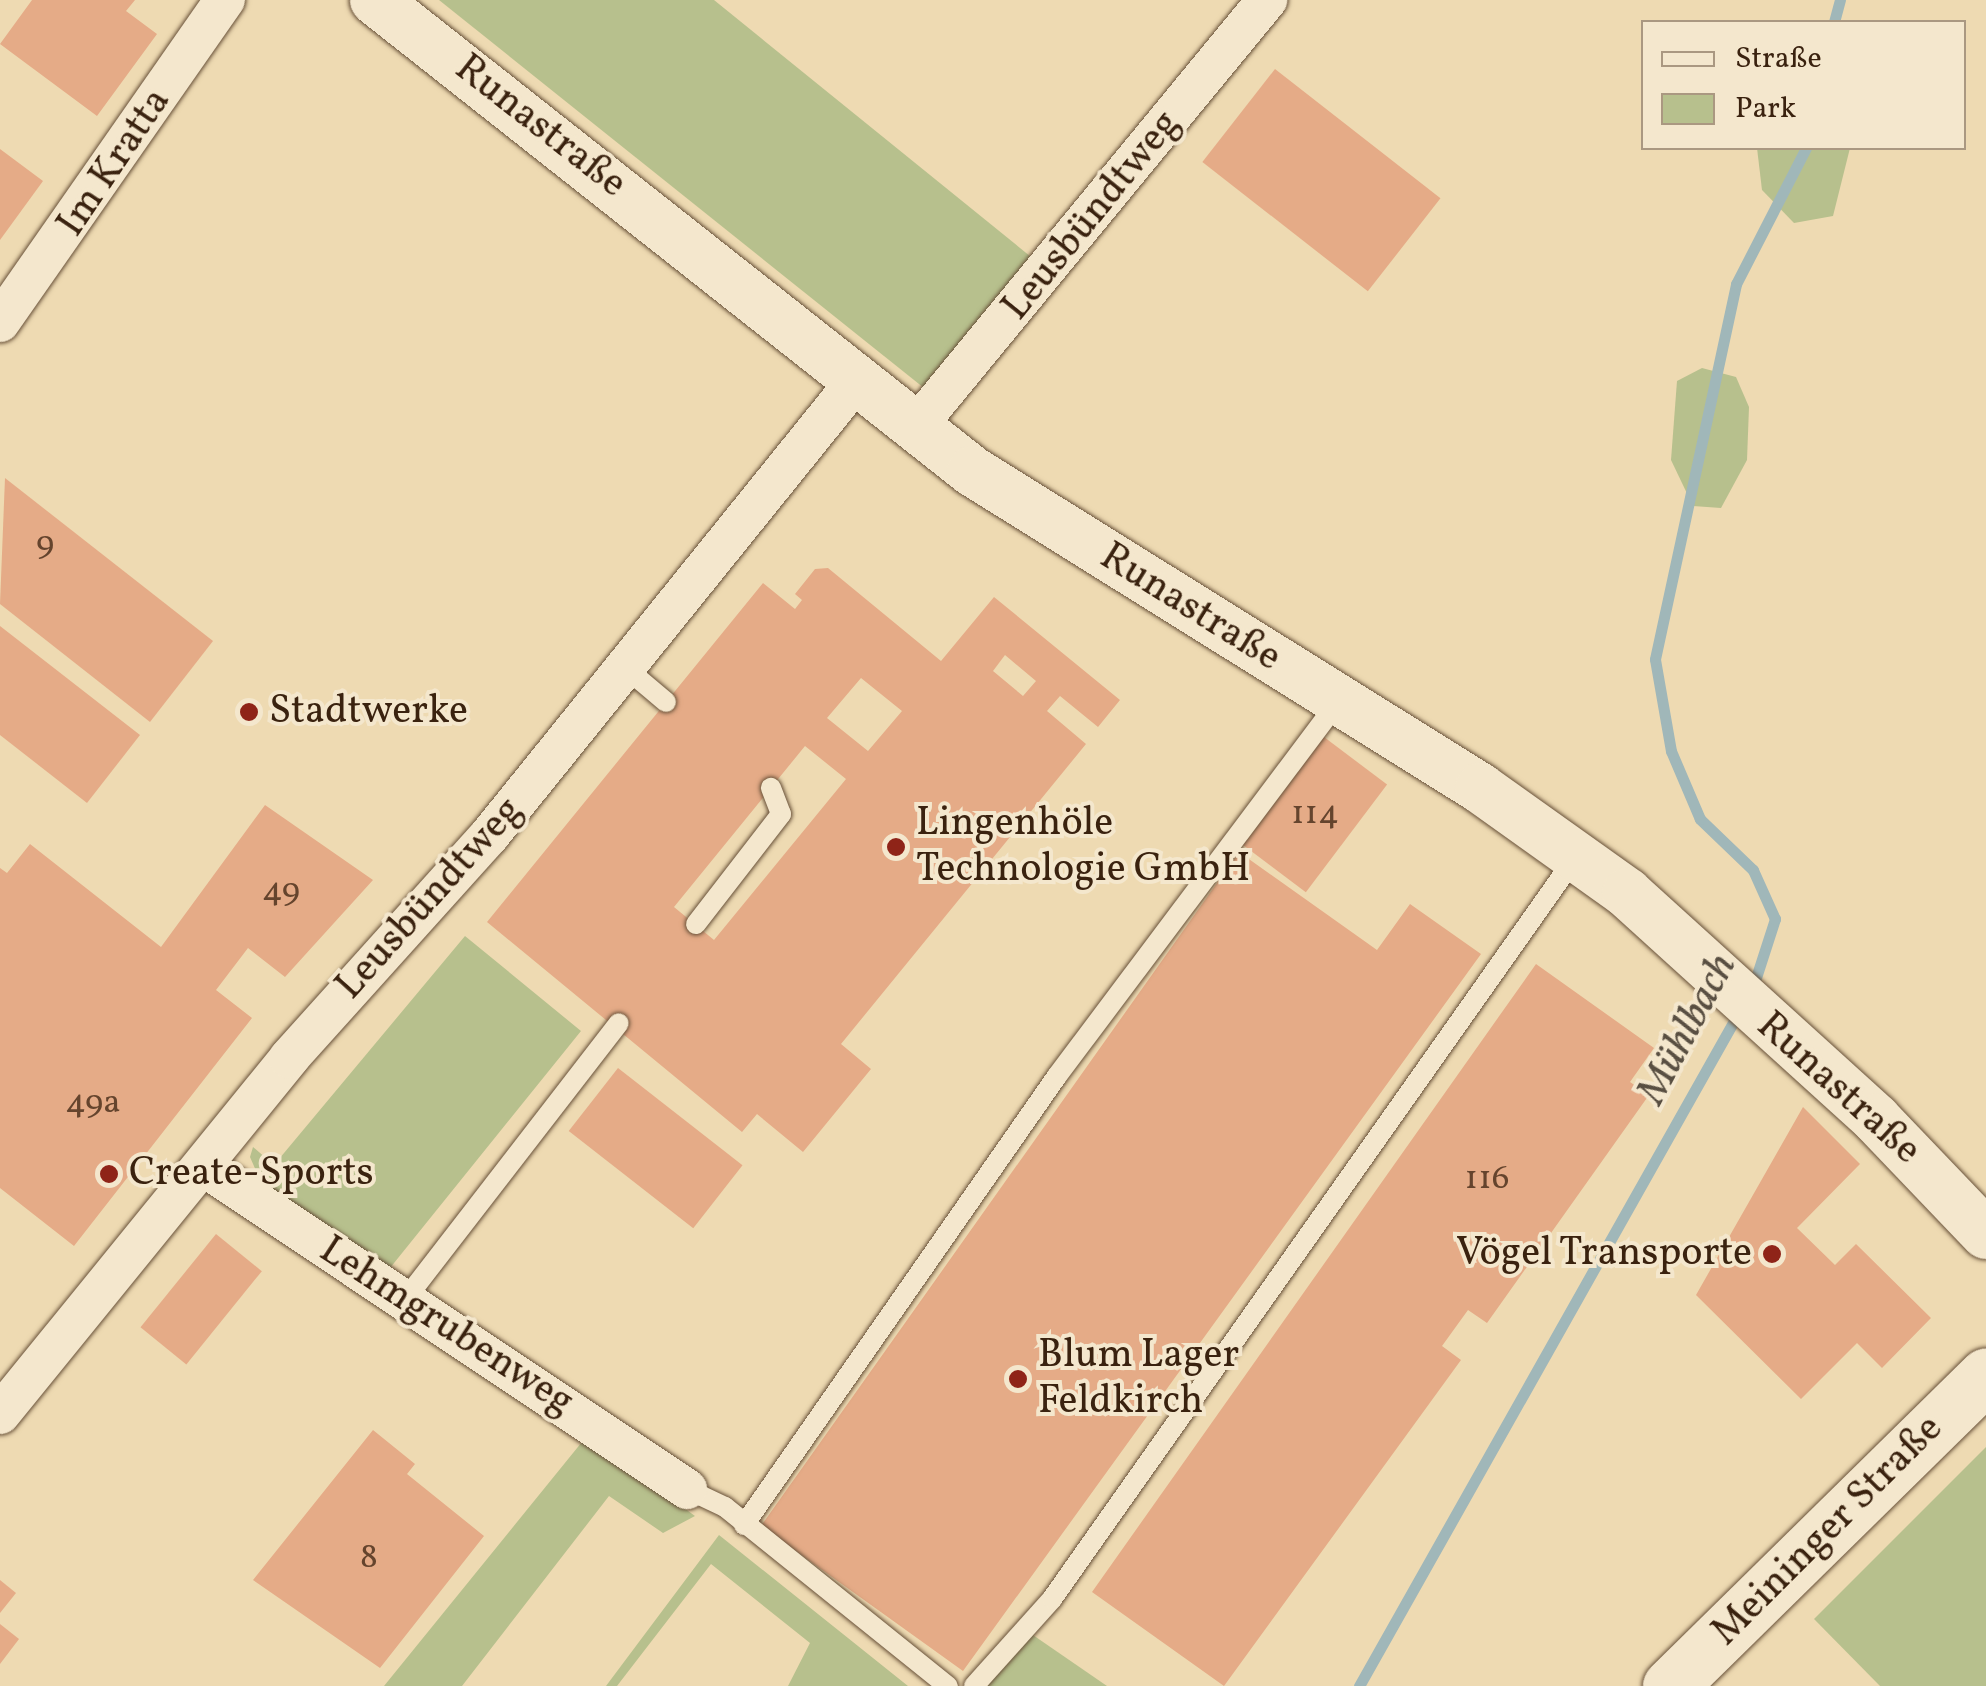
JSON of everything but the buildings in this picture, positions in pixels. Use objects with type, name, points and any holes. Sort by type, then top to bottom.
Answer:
[{"type":"main road","name":"Meininger Straße","points":[[1670,1686],[1986,1376]]},
{"type":"street","name":"Im Kratta","points":[[0,322],[225,0]]},
{"type":"street","name":"Runastraße","points":[[375,0],[914,429],[1576,855],[1876,1119],[1986,1234]]},
{"type":"street","name":"Leusbündtweg","points":[[914,429],[1267,0]]},
{"type":"street","name":"Leusbündtweg","points":[[0,1414],[204,1166],[626,670],[856,381]]},
{"type":"street","name":"Lehmgrubenweg","points":[[204,1166],[687,1489]]},
{"type":"lane","points":[[626,670],[666,702]]},
{"type":"lane","points":[[744,1524],[1057,1076],[1339,700]]},
{"type":"lane","points":[[696,924],[781,814],[771,788]]},
{"type":"lane","points":[[974,1686],[1052,1599],[1576,855]]},
{"type":"lane","points":[[404,1301],[619,1023]]},
{"type":"lane","points":[[687,1489],[744,1524],[948,1686]]},
{"type":"green space","points":[[439,0],[714,0],[1041,265],[924,388]]},
{"type":"green space","points":[[1757,150],[1850,150],[1833,216],[1794,223],[1762,190]]},
{"type":"green space","points":[[1702,368],[1736,377],[1749,407],[1747,460],[1721,508],[1693,506],[1671,460],[1677,381]]},
{"type":"green space","points":[[465,936],[581,1031],[390,1268],[260,1180],[250,1157],[253,1147],[274,1165]]},
{"type":"green space","points":[[586,1437],[695,1516],[663,1533],[609,1496],[462,1686],[384,1686]]},
{"type":"green space","points":[[1986,1447],[1986,1686],[1880,1686],[1814,1619]]},
{"type":"green space","points":[[719,1535],[908,1686],[788,1686],[810,1643],[711,1564],[617,1686],[606,1686]]},
{"type":"green space","points":[[1030,1633],[1107,1686],[987,1686]]},
{"type":"waterway","name":"Mühlbach","points":[[1835,20],[1840,0]]},
{"type":"waterway","name":"Mühlbach","points":[[1752,990],[1775,919],[1753,870],[1700,819],[1671,751],[1655,659],[1736,284],[1805,150]]},
{"type":"waterway","name":"Mühlbach","points":[[1359,1686],[1740,1010]]},
{"type":"place","name":"Stadtwerke","points":[[249,712]]},
{"type":"place","name":"Lingenhöle Technologie GmbH","points":[[896,847]]},
{"type":"place","name":"Create-Sports","points":[[109,1174]]},
{"type":"place","name":"Vögel Transporte","points":[[1772,1254]]},
{"type":"place","name":"Blum Lager Feldkirch","points":[[1018,1379]]}]
